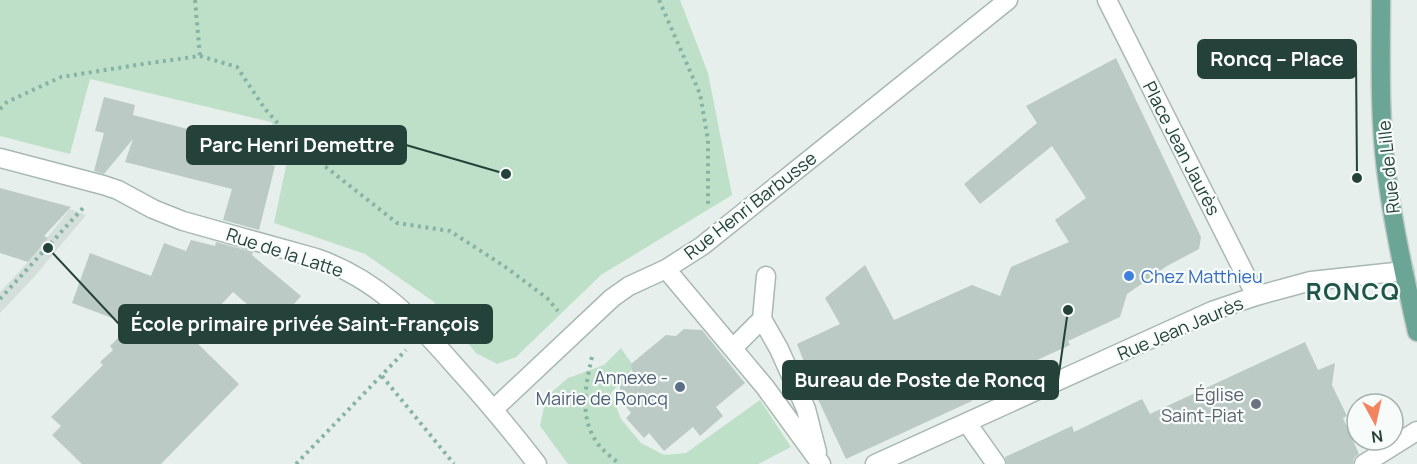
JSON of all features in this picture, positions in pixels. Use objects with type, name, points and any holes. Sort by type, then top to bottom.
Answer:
[{"type":"main road","name":"Rue de Lille","points":[[1381,0],[1383,138],[1393,216],[1417,332]]},
{"type":"street","name":"Rue Henri Barbusse","points":[[494,409],[612,298],[630,286],[666,269],[709,240],[1008,0]]},
{"type":"street","name":"Place Jean Jaurès","points":[[1107,0],[1256,296]]},
{"type":"street","name":"Rue de la Latte","points":[[0,158],[103,185],[183,221],[339,266],[387,296],[424,330],[494,409],[537,464]]},
{"type":"street","points":[[666,269],[765,387],[820,463]]},
{"type":"street","name":"Rue Jean Jaurès","points":[[875,464],[1212,311],[1311,281],[1404,271]]},
{"type":"street","points":[[766,276],[762,319],[779,349],[806,409],[820,463]]},
{"type":"street","points":[[733,348],[762,319]]},
{"type":"street","points":[[967,423],[996,464]]},
{"type":"street","points":[[1365,464],[1417,431]]},
{"type":"path","points":[[195,0],[200,56]]},
{"type":"path","points":[[659,0],[700,94],[708,140],[709,240]]},
{"type":"path","points":[[0,109],[7,102],[61,78],[200,56],[237,66],[265,110],[284,129],[322,165],[397,224],[450,231],[504,266],[547,298],[576,332]]},
{"type":"path","points":[[0,299],[103,185]]},
{"type":"path","points":[[296,464],[424,330]]},
{"type":"path","points":[[595,348],[585,395],[586,418],[598,444],[619,464]]},
{"type":"path","points":[[382,376],[454,464]]},
{"type":"shaded area","points":[[70,209],[86,215],[35,276],[0,313],[0,292],[28,262]]},
{"type":"green space","points":[[0,0],[680,0],[708,73],[732,195],[601,275],[516,357],[497,364],[476,353],[434,302],[365,254],[274,223],[289,152],[271,122],[90,79],[70,154],[0,136]]},
{"type":"green space","points":[[621,348],[634,367],[611,393],[621,419],[641,443],[664,455],[686,453],[760,400],[791,447],[758,464],[568,464],[540,426],[546,397],[568,378],[604,365]]},
{"type":"building","points":[[1116,58],[1201,237],[1199,249],[1167,266],[1127,294],[1120,317],[1068,341],[1070,345],[1000,377],[1003,382],[970,397],[972,401],[846,459],[801,363],[804,362],[797,344],[840,324],[825,298],[865,265],[894,320],[972,285],[1000,296],[1011,267],[1069,242],[1055,220],[1086,198],[1052,146],[980,204],[964,184],[1037,123],[1026,106]]},
{"type":"building","points":[[104,97],[135,105],[133,115],[246,144],[243,158],[275,166],[259,230],[223,220],[232,189],[125,162],[133,139],[104,174],[94,171],[104,133],[95,131]]},
{"type":"building","points":[[0,188],[71,207],[44,236],[48,238],[28,262],[0,253]]},
{"type":"building","points":[[191,240],[215,246],[216,242],[253,252],[252,255],[301,296],[274,327],[233,292],[191,337],[239,384],[161,464],[82,464],[52,435],[61,426],[51,417],[103,365],[100,362],[113,350],[110,346],[131,325],[72,303],[90,253],[151,276],[164,243],[186,251]]},
{"type":"building","name":"Annexe - Mairie de Roncq","points":[[684,329],[702,330],[745,383],[716,407],[723,416],[700,436],[693,427],[664,451],[649,433],[644,438],[626,418],[631,413],[620,399],[620,381],[632,372],[631,364],[666,335],[676,336]]},
{"type":"building","name":"Église Saint-Piat","points":[[1305,342],[1318,370],[1335,363],[1332,385],[1345,412],[1343,418],[1345,452],[1358,452],[1359,454],[1354,458],[1353,464],[1007,464],[1005,457],[1072,426],[1074,432],[1142,399],[1150,414]]},
{"type":"place","name":"Parc Henri Demettre","points":[[506,174]]},
{"type":"place","name":"Roncq – Place","points":[[1357,178]]},
{"type":"place","name":"École primaire privée Saint-François","points":[[48,248]]},
{"type":"place","name":"Chez Matthieu","points":[[1129,276]]},
{"type":"place","name":"Bureau de Poste de Roncq","points":[[1068,310]]},
{"type":"place","name":"Annexe - Mairie de Roncq","points":[[680,387]]},
{"type":"place","name":"Église Saint-Piat","points":[[1256,404]]},
{"type":"district","name":"RONCQ","points":[[1353,290]]}]
